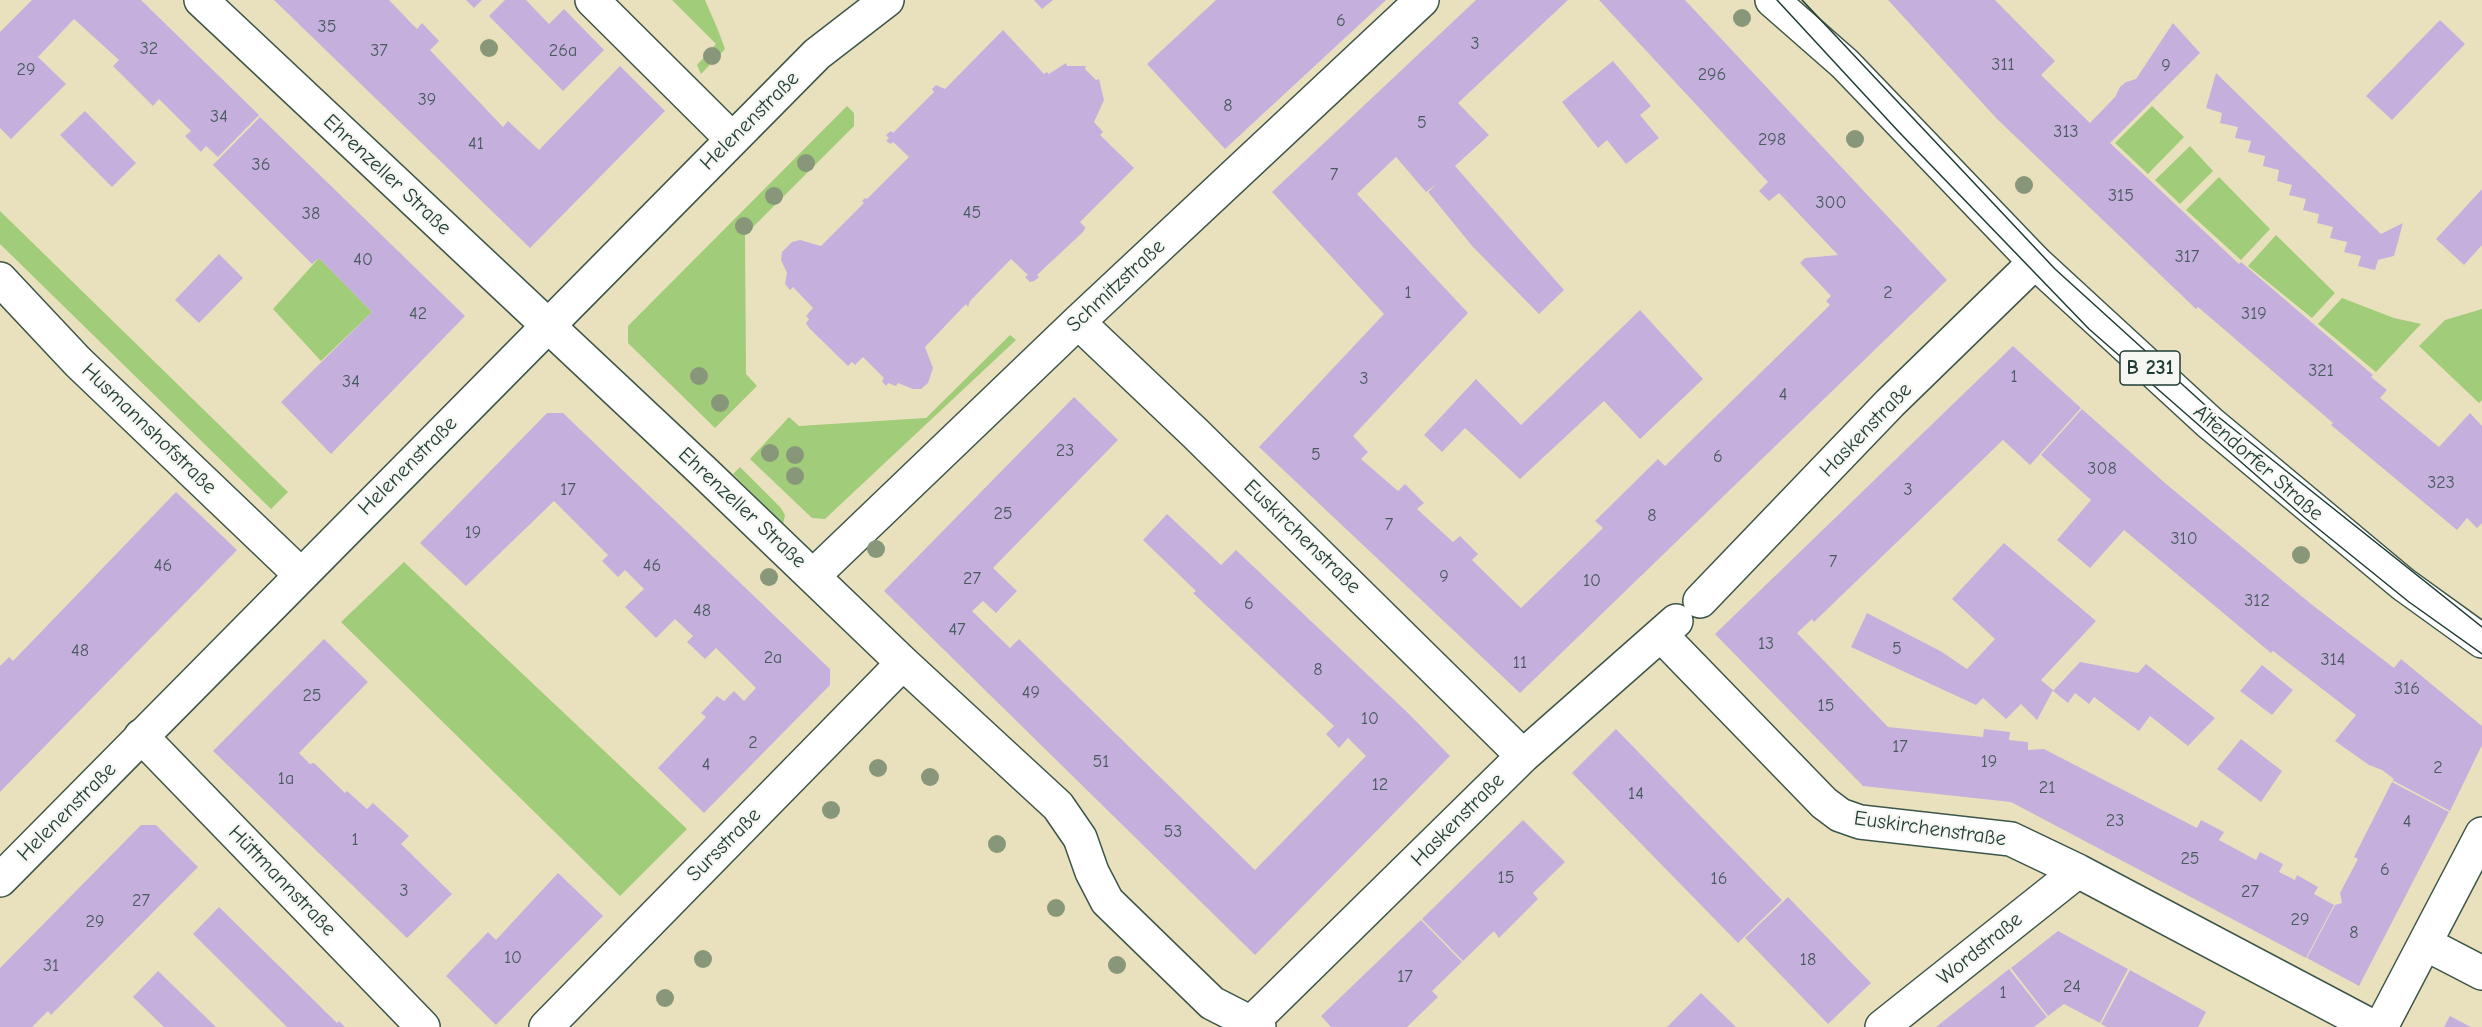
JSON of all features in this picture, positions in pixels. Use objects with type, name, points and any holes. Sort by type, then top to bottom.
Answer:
[{"type":"street","name":"Ehrenzeller Straße","points":[[201,0],[903,663],[1058,806],[1080,838],[1092,872],[1107,901],[1212,1003],[1253,1025]]},
{"type":"street","points":[[592,0],[732,140]]},
{"type":"street","name":"Helenenstraße","points":[[817,54],[848,0]]},
{"type":"street","points":[[817,54],[873,0]]},
{"type":"street","name":"Helenenstraße","points":[[0,880],[546,325],[817,54],[887,0]]},
{"type":"street","name":"Schmitzstraße","points":[[813,576],[1078,322],[1422,0]]},
{"type":"street","name":"Altendorfer Straße","points":[[1772,0],[1845,64],[2035,262],[2210,423],[2309,508],[2403,584],[2477,629]]},
{"type":"street","points":[[1788,0],[1845,64]]},
{"type":"street","name":"Altendorfer Straße","points":[[1807,0],[1845,64]]},
{"type":"street","name":"Haskenstraße","points":[[1253,1025],[1523,756],[1679,619],[1890,403],[2035,262]]},
{"type":"street","name":"Husmannshofstraße","points":[[0,279],[78,362],[301,575]]},
{"type":"street","name":"Euskirchenstraße","points":[[1078,322],[1229,466],[1523,756]]},
{"type":"street","name":"Euskirchenstraße","points":[[1679,619],[1824,803],[1840,815],[1860,822],[2011,839],[2078,871],[2373,1027]]},
{"type":"street","name":"Sursstraße","points":[[546,1027],[903,663]]},
{"type":"street","name":"Hüttmannstraße","points":[[141,736],[423,1027]]},
{"type":"street","points":[[2381,1027],[2482,834]]},
{"type":"street","name":"Wordstraße","points":[[1882,1027],[2078,871]]},
{"type":"street","points":[[2426,944],[2482,973]]},
{"type":"green space","points":[[672,0],[705,0],[718,30],[725,49],[701,74],[697,65],[716,44]]},
{"type":"green space","points":[[847,106],[854,113],[854,126],[745,235],[746,374],[757,386],[715,428],[628,343],[628,326]]},
{"type":"green space","points":[[2152,106],[2184,137],[2148,174],[2115,143]]},
{"type":"green space","points":[[2190,146],[2213,171],[2180,204],[2155,180]]},
{"type":"green space","points":[[2219,177],[2270,229],[2241,260],[2186,210]]},
{"type":"green space","points":[[0,211],[288,492],[271,509],[0,244]]},
{"type":"green space","points":[[2276,235],[2335,293],[2312,318],[2248,266]]},
{"type":"green space","points":[[319,258],[372,312],[321,361],[273,309]]},
{"type":"green space","points":[[2342,298],[2394,318],[2421,324],[2376,372],[2318,324]]},
{"type":"green space","points":[[2482,309],[2482,400],[2479,403],[2419,346],[2445,320]]},
{"type":"green space","points":[[1010,335],[1016,340],[825,519],[812,518],[750,459],[789,417],[799,426],[926,418]]},
{"type":"green space","points":[[740,467],[781,508],[785,515],[783,524],[733,474]]},
{"type":"green space","points":[[404,562],[687,829],[620,896],[341,622]]},
{"type":"building","points":[[32,0],[141,0],[259,115],[218,157],[206,146],[201,152],[185,136],[191,131],[159,99],[153,106],[113,66],[119,60],[74,19],[38,57],[66,84],[11,139],[0,128],[0,32]]},
{"type":"building","points":[[274,0],[389,0],[417,29],[422,23],[439,41],[430,50],[503,127],[508,121],[539,150],[620,66],[665,111],[530,248]]},
{"type":"building","points":[[466,0],[482,0],[474,8]]},
{"type":"building","points":[[505,0],[526,0],[549,24],[564,9],[604,50],[563,91],[489,16]]},
{"type":"building","points":[[1034,0],[1053,0],[1042,9]]},
{"type":"building","points":[[1216,0],[1386,0],[1225,149],[1147,64]]},
{"type":"building","points":[[1476,0],[1568,0],[1458,103],[1489,135],[1455,166],[1564,290],[1539,314],[1473,247],[1428,192],[1438,183],[1426,192],[1396,157],[1357,194],[1468,313],[1353,436],[1368,452],[1361,459],[1398,491],[1405,484],[1424,503],[1417,509],[1453,542],[1460,536],[1478,554],[1472,560],[1521,608],[1603,528],[1595,521],[1658,459],[1665,466],[1830,305],[1826,301],[1831,296],[1800,263],[1805,258],[1838,255],[1779,193],[1769,201],[1759,191],[1768,182],[1599,0],[1685,0],[1947,280],[1520,693],[1259,447],[1384,314],[1272,192]]},
{"type":"building","points":[[1888,0],[1995,0],[2055,61],[2041,75],[2090,123],[2115,97],[2120,87],[2136,79],[2173,23],[2200,53],[2110,143],[2239,264],[2241,262],[2373,375],[2371,377],[2387,390],[2380,398],[2439,447],[2470,413],[2482,426],[2482,523],[2477,528],[2467,518],[2457,530],[2331,425],[2333,423],[2198,307],[2196,309],[1997,119]]},
{"type":"building","points":[[2440,20],[2465,44],[2392,120],[2366,96]]},
{"type":"building","points":[[1003,30],[1044,74],[1047,72],[1049,74],[1066,63],[1067,66],[1086,66],[1085,69],[1096,80],[1099,79],[1104,100],[1094,122],[1103,132],[1100,135],[1134,168],[1080,222],[1085,227],[1084,231],[1037,275],[1039,277],[1030,282],[1025,277],[1028,275],[1011,259],[970,301],[968,307],[966,304],[925,347],[933,368],[928,383],[921,389],[913,389],[898,383],[896,386],[888,383],[886,386],[882,381],[884,378],[863,357],[855,365],[852,362],[848,366],[809,328],[806,323],[809,319],[806,316],[813,308],[793,287],[790,290],[785,284],[787,273],[781,260],[782,252],[792,242],[800,240],[821,246],[864,203],[862,201],[867,199],[909,157],[893,142],[891,144],[886,141],[889,138],[886,135],[891,131],[893,133],[934,92],[932,89],[936,85],[945,89]]},
{"type":"building","points":[[1613,61],[1651,106],[1640,115],[1659,138],[1626,164],[1607,140],[1598,148],[1562,102]]},
{"type":"building","points":[[2216,73],[2381,234],[2403,223],[2394,256],[2378,260],[2375,270],[2358,266],[2361,256],[2344,252],[2347,242],[2330,238],[2333,227],[2317,223],[2319,214],[2303,210],[2306,199],[2289,195],[2292,185],[2277,181],[2279,170],[2263,166],[2265,156],[2248,152],[2251,141],[2235,138],[2238,127],[2220,123],[2222,113],[2206,108]]},
{"type":"building","points":[[85,111],[136,163],[112,187],[60,135]]},
{"type":"building","points":[[260,117],[465,316],[331,454],[281,402],[372,312],[319,258],[312,264],[213,165]]},
{"type":"building","points":[[2482,189],[2482,245],[2464,265],[2436,239]]},
{"type":"building","points":[[219,254],[243,278],[199,323],[175,300]]},
{"type":"building","points":[[1640,310],[1703,379],[1640,439],[1604,401],[1520,479],[1465,428],[1442,452],[1424,435],[1476,379],[1521,425]]},
{"type":"building","points":[[2013,346],[2081,408],[2030,465],[2003,440],[1814,622],[1812,619],[1797,633],[1888,727],[1983,737],[1984,729],[2010,732],[2009,740],[2028,742],[2028,750],[2044,749],[2197,828],[2201,820],[2224,832],[2219,840],[2256,860],[2260,852],[2283,864],[2279,872],[2295,880],[2297,875],[2318,887],[2314,894],[2334,905],[2306,958],[2011,802],[1863,786],[1715,634]]},
{"type":"building","points":[[1074,397],[1118,440],[993,568],[1017,591],[996,613],[983,601],[972,611],[1010,648],[1019,639],[1255,870],[1366,756],[1348,738],[1339,748],[1326,734],[1334,726],[1193,593],[1196,591],[1143,540],[1167,514],[1221,565],[1236,550],[1409,714],[1450,756],[1255,955],[884,591]]},
{"type":"building","points":[[2082,409],[2165,483],[2311,604],[2394,668],[2401,659],[2482,726],[2482,745],[2450,811],[2392,780],[2394,779],[2382,770],[2369,765],[2335,741],[2356,715],[2273,651],[2271,653],[2124,530],[2090,568],[2057,540],[2091,500],[2041,455]]},
{"type":"building","points":[[547,413],[563,413],[830,669],[830,685],[704,813],[658,768],[706,717],[701,713],[717,696],[724,701],[734,691],[744,701],[756,688],[716,648],[705,659],[687,642],[693,636],[675,619],[656,638],[625,607],[644,589],[625,570],[618,577],[602,561],[608,555],[554,501],[466,586],[420,543]]},
{"type":"building","points":[[176,492],[237,550],[0,792],[0,666],[9,657],[13,661]]},
{"type":"building","points":[[2004,543],[2096,621],[2041,680],[2053,690],[2037,720],[2021,704],[2006,719],[1983,698],[1976,705],[1851,647],[1867,613],[1942,652],[1967,669],[1995,639],[1952,599]]},
{"type":"building","points":[[324,639],[368,682],[299,753],[310,764],[314,763],[345,793],[347,791],[367,809],[373,803],[409,836],[401,844],[452,894],[407,938],[213,751]]},
{"type":"building","points":[[2080,662],[2138,673],[2146,664],[2215,718],[2188,746],[2150,716],[2139,731],[2094,697],[2089,704],[2075,693],[2068,703],[2053,691]]},
{"type":"building","points":[[2262,665],[2293,690],[2272,715],[2240,691]]},
{"type":"building","points":[[1616,729],[1782,900],[1738,943],[1572,773]]},
{"type":"building","points":[[2241,739],[2282,771],[2261,802],[2217,769]]},
{"type":"building","points":[[2392,782],[2449,812],[2359,986],[2307,958],[2335,905],[2342,903],[2340,893],[2358,859],[2354,857]]},
{"type":"building","points":[[1523,820],[1565,862],[1533,893],[1538,899],[1499,938],[1494,931],[1463,961],[1422,919]]},
{"type":"building","points":[[141,825],[156,825],[198,867],[51,1015],[48,1011],[32,1027],[0,1027],[0,968]]},
{"type":"building","points":[[558,873],[603,916],[496,1025],[446,976],[488,932],[496,940]]},
{"type":"building","points":[[1788,897],[1871,983],[1828,1024],[1745,938]]},
{"type":"building","points":[[219,907],[337,1023],[339,1021],[345,1027],[287,1027],[193,934]]},
{"type":"building","points":[[1421,920],[1462,962],[1432,991],[1438,997],[1407,1027],[1331,1027],[1321,1016]]},
{"type":"building","points":[[2058,931],[2128,969],[2100,1023],[2064,1004],[2048,1016],[2011,968]]},
{"type":"building","points":[[2009,969],[2047,1017],[2034,1027],[1936,1027]]},
{"type":"building","points":[[2130,970],[2206,1012],[2198,1027],[2107,1027],[2101,1024]]},
{"type":"building","points":[[158,971],[216,1027],[164,1027],[133,997]]},
{"type":"building","points":[[1701,993],[1736,1027],[1667,1027]]},
{"type":"building","points":[[2450,1016],[2471,1027],[2444,1027]]},
{"type":"tram line","points":[[1777,0],[1898,131],[2089,329],[2305,518],[2409,602],[2482,654]]},
{"type":"tram line","points":[[1802,0],[2055,269],[2216,415],[2482,627]]}]
